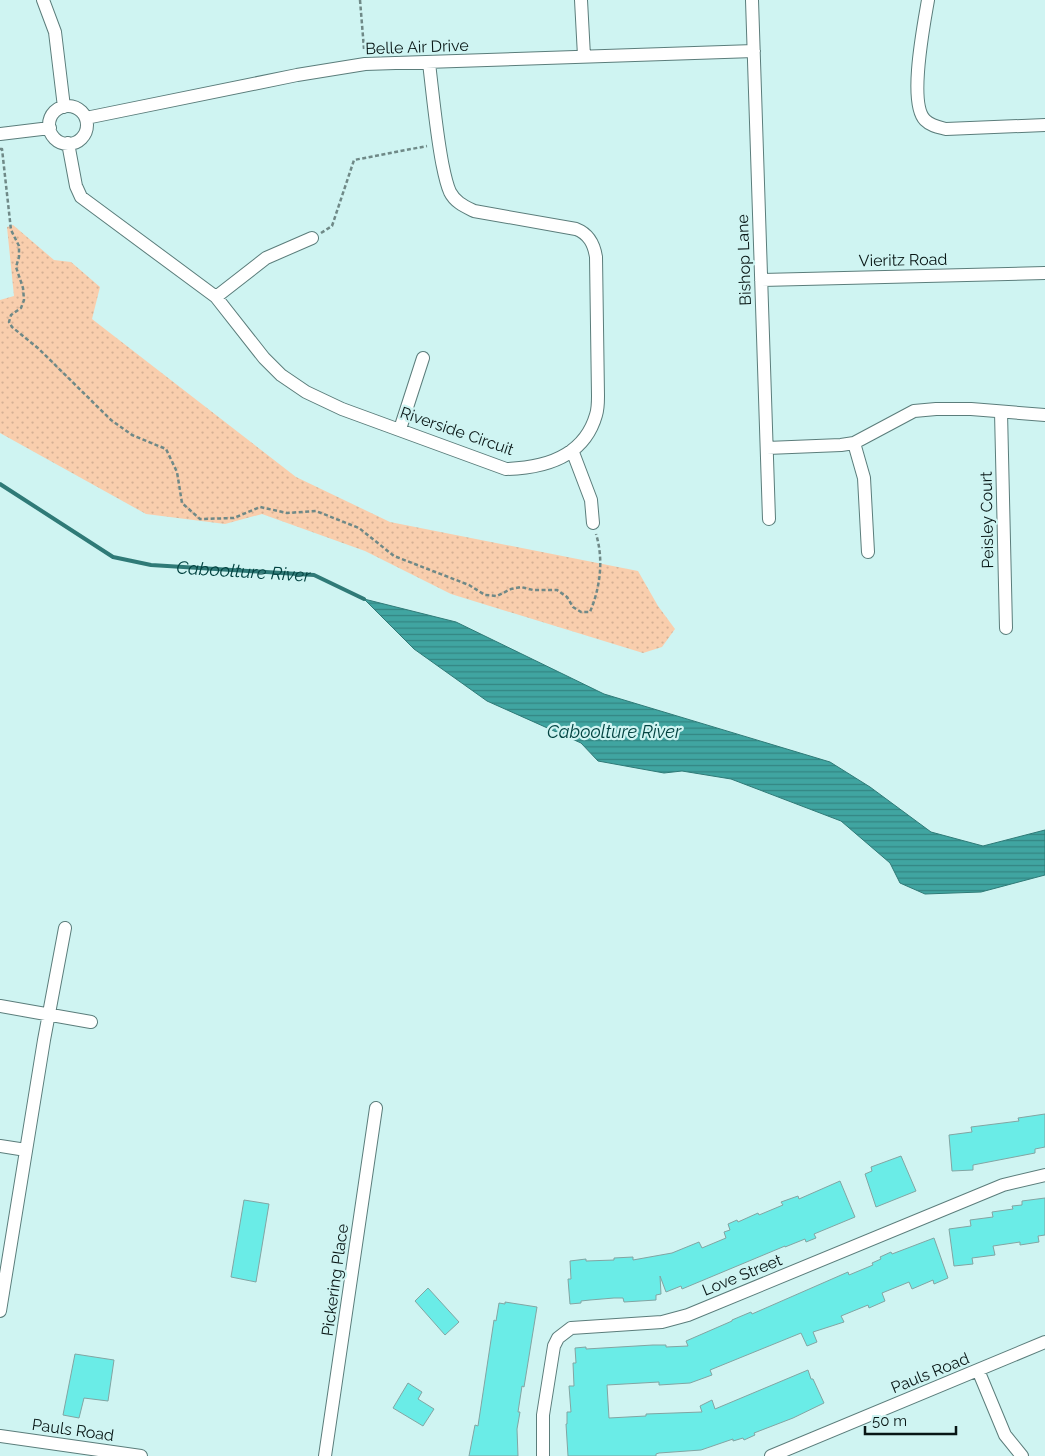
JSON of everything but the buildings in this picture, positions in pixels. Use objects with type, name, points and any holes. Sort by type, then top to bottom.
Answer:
[{"type":"street","points":[[43,0],[56,32],[64,107]]},
{"type":"street","points":[[581,0],[584,56]]},
{"type":"street","name":"Bishop Lane","points":[[752,0],[769,518]]},
{"type":"street","points":[[928,0],[917,77],[919,109],[924,119],[934,126],[946,129],[1045,125]]},
{"type":"street","name":"Belle Air Drive","points":[[86,118],[297,75],[365,64],[754,51]]},
{"type":"street","name":"Riverside Circuit","points":[[68,144],[76,186],[81,197],[216,297],[264,358],[281,375],[306,392],[342,409],[506,468],[526,468],[543,465],[560,459],[572,450],[584,438],[596,414],[598,386],[596,257],[594,246],[583,232],[576,229],[474,210],[463,206],[456,200],[450,192],[438,144],[429,63]]},
{"type":"street","points":[[64,107],[77,108],[86,118],[87,128],[85,133],[78,141],[68,144],[56,139],[50,128],[50,120],[54,113],[64,107]]},
{"type":"street","points":[[0,134],[50,128]]},
{"type":"street","points":[[216,297],[266,258],[312,238]]},
{"type":"street","name":"Vieritz Road","points":[[761,280],[1045,273]]},
{"type":"street","points":[[400,429],[423,358]]},
{"type":"street","points":[[767,448],[854,443],[914,411],[971,409],[1045,415]]},
{"type":"street","name":"Peisley Court","points":[[1001,412],[1006,628]]},
{"type":"street","points":[[854,443],[864,478],[868,552]]},
{"type":"street","points":[[572,450],[591,500],[593,523]]},
{"type":"street","points":[[0,1311],[2,1289],[64,928]]},
{"type":"street","points":[[0,1006],[91,1022]]},
{"type":"street","name":"Pickering Place","points":[[326,1456],[376,1108]]},
{"type":"street","points":[[0,1146],[26,1150]]},
{"type":"street","name":"Love Street","points":[[542,1456],[543,1415],[554,1346],[558,1338],[571,1328],[662,1322],[688,1315],[1003,1185],[1045,1175]]},
{"type":"street","name":"Pauls Road","points":[[771,1456],[1045,1342]]},
{"type":"street","points":[[978,1370],[1005,1435],[1022,1456]]},
{"type":"street","name":"Pauls Road","points":[[0,1436],[141,1456]]},
{"type":"path","points":[[360,0],[364,49]]},
{"type":"path","points":[[312,238],[332,226],[354,160],[438,144]]},
{"type":"path","points":[[0,149],[2,149],[11,230],[19,246],[19,257],[16,267],[23,288],[24,300],[21,308],[11,315],[9,322],[12,328],[39,349],[111,420],[132,435],[166,449],[177,472],[182,503],[200,519],[234,518],[260,507],[287,514],[316,512],[359,528],[394,556],[469,585],[485,595],[498,596],[511,589],[521,587],[533,590],[558,590],[580,612],[590,612],[595,601],[600,578],[599,543],[593,523]]},
{"type":"shaded area","points":[[13,225],[54,260],[71,262],[100,287],[92,319],[296,477],[390,522],[638,571],[658,606],[675,629],[662,647],[643,653],[451,594],[365,551],[262,514],[225,524],[146,514],[0,433],[0,300],[14,296],[7,227]]},
{"type":"water","name":"Caboolture River","points":[[364,599],[456,622],[604,694],[830,762],[870,787],[931,832],[983,846],[1045,830],[1045,875],[981,892],[925,894],[900,883],[890,863],[841,821],[731,779],[682,771],[664,773],[598,761],[581,743],[487,701],[414,649]]},
{"type":"waterway","name":"Caboolture River","points":[[0,484],[113,557],[151,565],[314,575],[364,599]]}]
